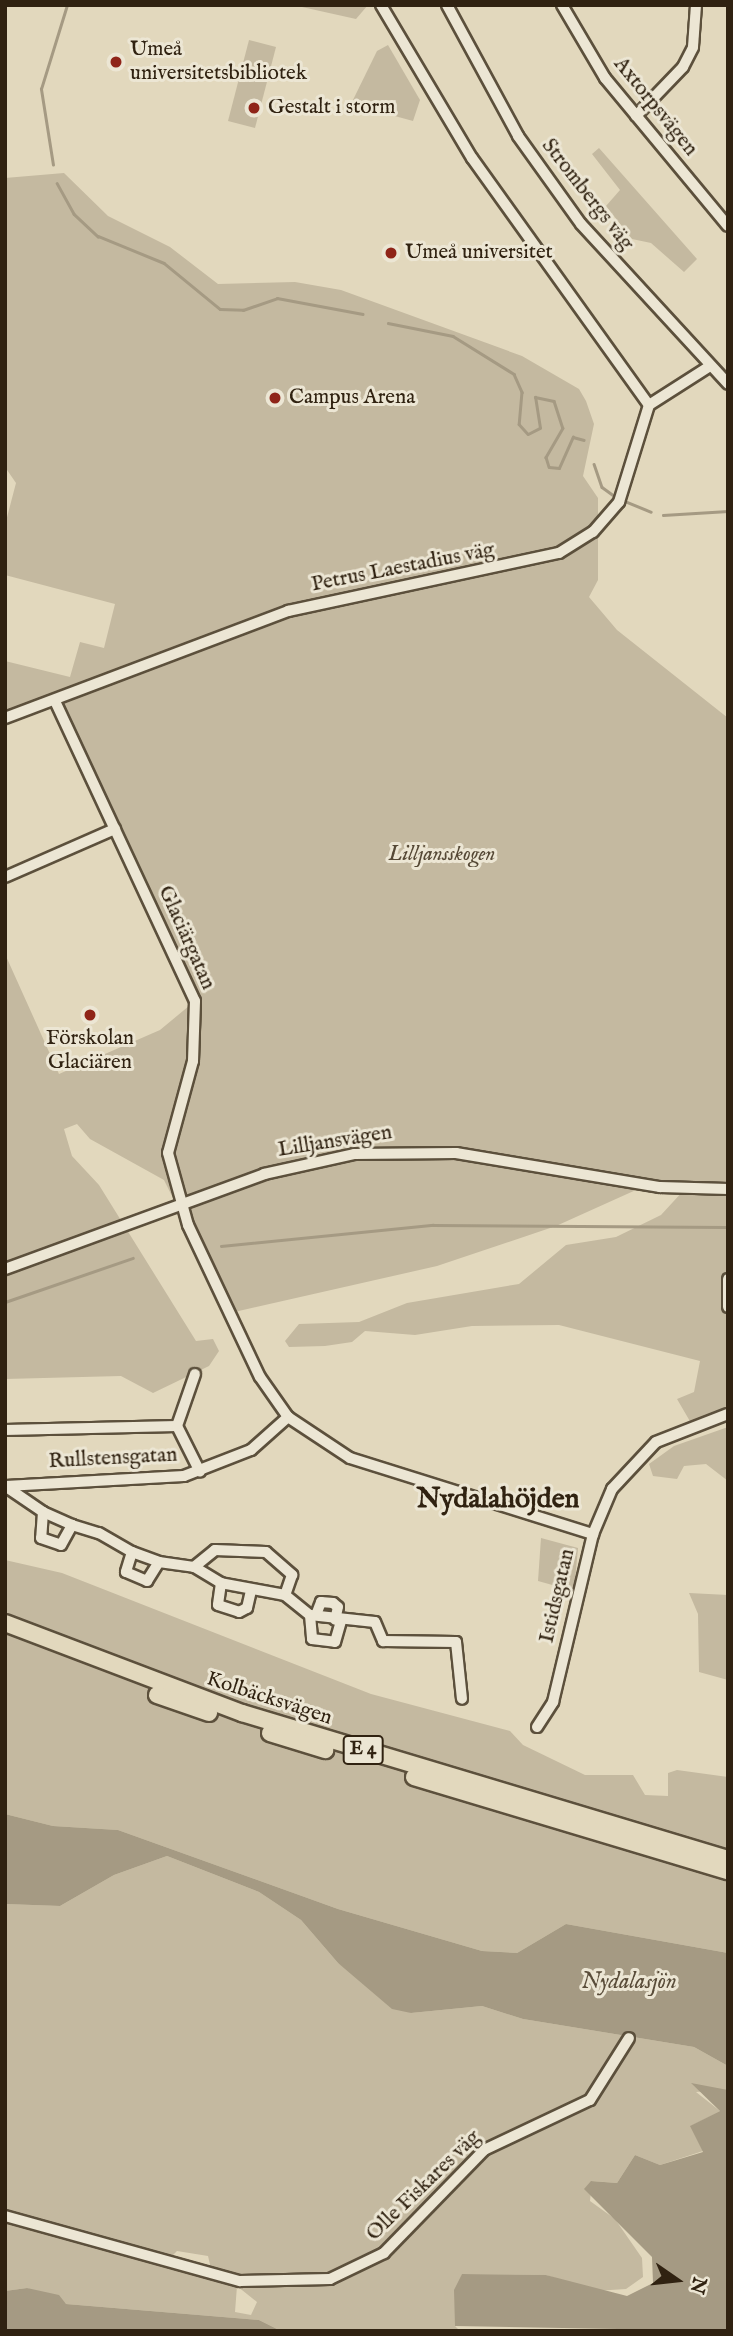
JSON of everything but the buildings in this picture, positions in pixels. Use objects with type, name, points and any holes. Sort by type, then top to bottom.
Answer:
[{"type":"highway","name":"Kolbäcksvägen","points":[[5,1623],[242,1713],[728,1859]]},
{"type":"highway","name":"Kolbäcksvägen","points":[[5,1635],[229,1720],[728,1871]]},
{"type":"street","points":[[381,5],[472,158],[649,405],[710,366]]},
{"type":"street","name":"Strombergs väg","points":[[447,5],[518,136],[573,213],[728,384]]},
{"type":"street","name":"Axtorpsvägen","points":[[562,5],[577,37],[636,116],[728,226]]},
{"type":"street","points":[[636,116],[684,67],[693,47],[696,5]]},
{"type":"street","name":"Petrus Laestadius väg","points":[[5,718],[288,611],[540,561],[593,532],[624,491],[649,405]]},
{"type":"street","name":"Glaciärgatan","points":[[55,701],[195,1001],[193,1061],[169,1135],[181,1205]]},
{"type":"street","points":[[5,877],[115,829]]},
{"type":"street","name":"Lilljansvägen","points":[[5,1269],[286,1167],[404,1151],[456,1153],[660,1187],[728,1188]]},
{"type":"street","points":[[181,1205],[260,1377],[288,1417],[350,1458],[593,1534]]},
{"type":"street","points":[[728,1279],[728,1307]]},
{"type":"street","points":[[195,1374],[177,1426],[200,1472]]},
{"type":"street","name":"Istidsgatan","points":[[537,1727],[553,1702],[593,1534],[612,1489],[642,1453],[671,1432],[728,1414]]},
{"type":"street","name":"Rullstensgatan","points":[[6,1486],[200,1472],[251,1450],[288,1417]]},
{"type":"street","points":[[5,1430],[177,1426]]},
{"type":"street","points":[[6,1486],[43,1512],[159,1562],[194,1567],[221,1583],[285,1595],[313,1615],[338,1620],[375,1622],[378,1639],[389,1643],[456,1642],[462,1699]]},
{"type":"street","points":[[43,1512],[41,1538],[61,1545],[72,1525]]},
{"type":"street","points":[[194,1567],[215,1550],[266,1552],[291,1572],[285,1595]]},
{"type":"street","points":[[132,1552],[129,1575],[150,1581],[159,1562]]},
{"type":"street","points":[[221,1583],[217,1603],[239,1612],[247,1608],[251,1590]]},
{"type":"street","points":[[321,1602],[333,1603],[338,1607],[338,1620],[335,1642],[312,1639],[313,1615],[321,1602]]},
{"type":"street","name":"Olle Fiskares väg","points":[[5,2216],[240,2281],[330,2279],[384,2253],[484,2150],[590,2100],[629,2038]]},
{"type":"green space","points":[[293,5],[368,5],[356,19]]},
{"type":"green space","points":[[249,40],[276,47],[255,128],[228,121]]},
{"type":"green space","points":[[388,45],[420,100],[413,121],[351,104],[377,51]]},
{"type":"green space","points":[[599,148],[697,259],[684,272],[651,243],[632,239],[606,206],[620,190],[592,154]]},
{"type":"green space","name":"Lilljansskogen","points":[[64,173],[108,216],[170,247],[218,284],[295,282],[341,290],[522,356],[579,389],[586,401],[594,424],[583,476],[598,498],[598,580],[589,597],[617,630],[728,718],[728,1414],[691,1423],[677,1399],[694,1392],[700,1361],[559,1325],[472,1326],[415,1335],[365,1331],[352,1342],[325,1346],[289,1347],[285,1341],[299,1324],[359,1322],[407,1303],[519,1284],[566,1245],[616,1237],[661,1215],[684,1190],[647,1185],[556,1226],[437,1266],[230,1313],[164,1180],[90,1139],[77,1124],[64,1129],[72,1156],[99,1185],[196,1341],[213,1339],[219,1351],[209,1366],[153,1393],[121,1376],[5,1379],[5,954],[59,1074],[160,1030],[195,1001],[55,701],[5,718],[5,661],[70,677],[80,642],[104,648],[115,604],[5,575],[5,525],[16,483],[5,467],[5,178]]},
{"type":"green space","points":[[728,1427],[728,1481],[706,1464],[684,1466],[677,1479],[653,1476],[649,1464],[674,1446]]},
{"type":"green space","points":[[541,1538],[578,1548],[574,1591],[538,1581]]},
{"type":"green space","points":[[5,1560],[62,1573],[371,1694],[510,1731],[523,1745],[585,1775],[633,1775],[645,1795],[668,1796],[668,1773],[677,1770],[728,1777],[728,1953],[566,1924],[517,1953],[482,1951],[338,1909],[118,1830],[53,1826],[5,1814]]},
{"type":"green space","points":[[689,1593],[728,1595],[728,1680],[699,1672],[698,1614]]},
{"type":"green space","points":[[167,1856],[259,1892],[301,1920],[338,1963],[411,2013],[482,2006],[523,2019],[694,2047],[728,2066],[728,2090],[696,2092],[720,2111],[691,2126],[703,2151],[660,2165],[635,2155],[617,2183],[592,2181],[590,2201],[615,2219],[642,2258],[643,2277],[626,2289],[595,2291],[546,2275],[462,2274],[455,2326],[460,2331],[281,2331],[259,2320],[66,2304],[27,2288],[5,2291],[5,1904],[60,1906],[114,1875]],"holes":[[[177,2251],[208,2256],[212,2273],[170,2258]],[[237,2286],[257,2302],[251,2315],[235,2312]]]},
{"type":"water","name":"Nydalasjön","points":[[5,1814],[53,1826],[118,1830],[338,1909],[482,1951],[517,1953],[566,1924],[728,1953],[728,2066],[694,2047],[523,2019],[482,2006],[411,2013],[392,2009],[338,1963],[301,1920],[259,1892],[167,1856],[114,1875],[60,1906],[5,1904]]},
{"type":"water","points":[[691,2083],[728,2090],[728,2331],[455,2326],[454,2290],[462,2274],[546,2275],[627,2296],[653,2283],[652,2257],[584,2189],[591,2181],[617,2183],[635,2155],[660,2165],[703,2152],[690,2126],[720,2111]]},
{"type":"water","points":[[27,2288],[59,2295],[66,2304],[259,2320],[281,2331],[5,2331],[5,2291]]},
{"type":"waterway","points":[[53,165],[41,89],[67,5]]},
{"type":"waterway","points":[[57,183],[74,214],[98,236],[164,263],[220,309],[243,310],[277,298],[363,314]]},
{"type":"waterway","points":[[388,323],[453,336],[514,374],[522,392],[519,424],[528,434],[540,428],[535,397],[554,401],[563,428],[546,457],[549,467],[559,468],[573,437],[584,440]]},
{"type":"waterway","points":[[594,464],[602,487],[616,497]]},
{"type":"waterway","points":[[622,500],[651,512]]},
{"type":"waterway","points":[[663,515],[728,511]]},
{"type":"waterway","points":[[221,1246],[433,1225],[725,1227]]},
{"type":"waterway","points":[[5,1302],[133,1258]]},
{"type":"place","name":"Umeå universitetsbibliotek","points":[[116,62]]},
{"type":"place","name":"Gestalt i storm","points":[[254,108]]},
{"type":"place","name":"Umeå universitet","points":[[391,253]]},
{"type":"place","name":"Campus Arena","points":[[275,398]]},
{"type":"place","name":"Förskolan Glaciären","points":[[90,1015]]},
{"type":"district","name":"Nydalahöjden","points":[[498,1500]]}]
